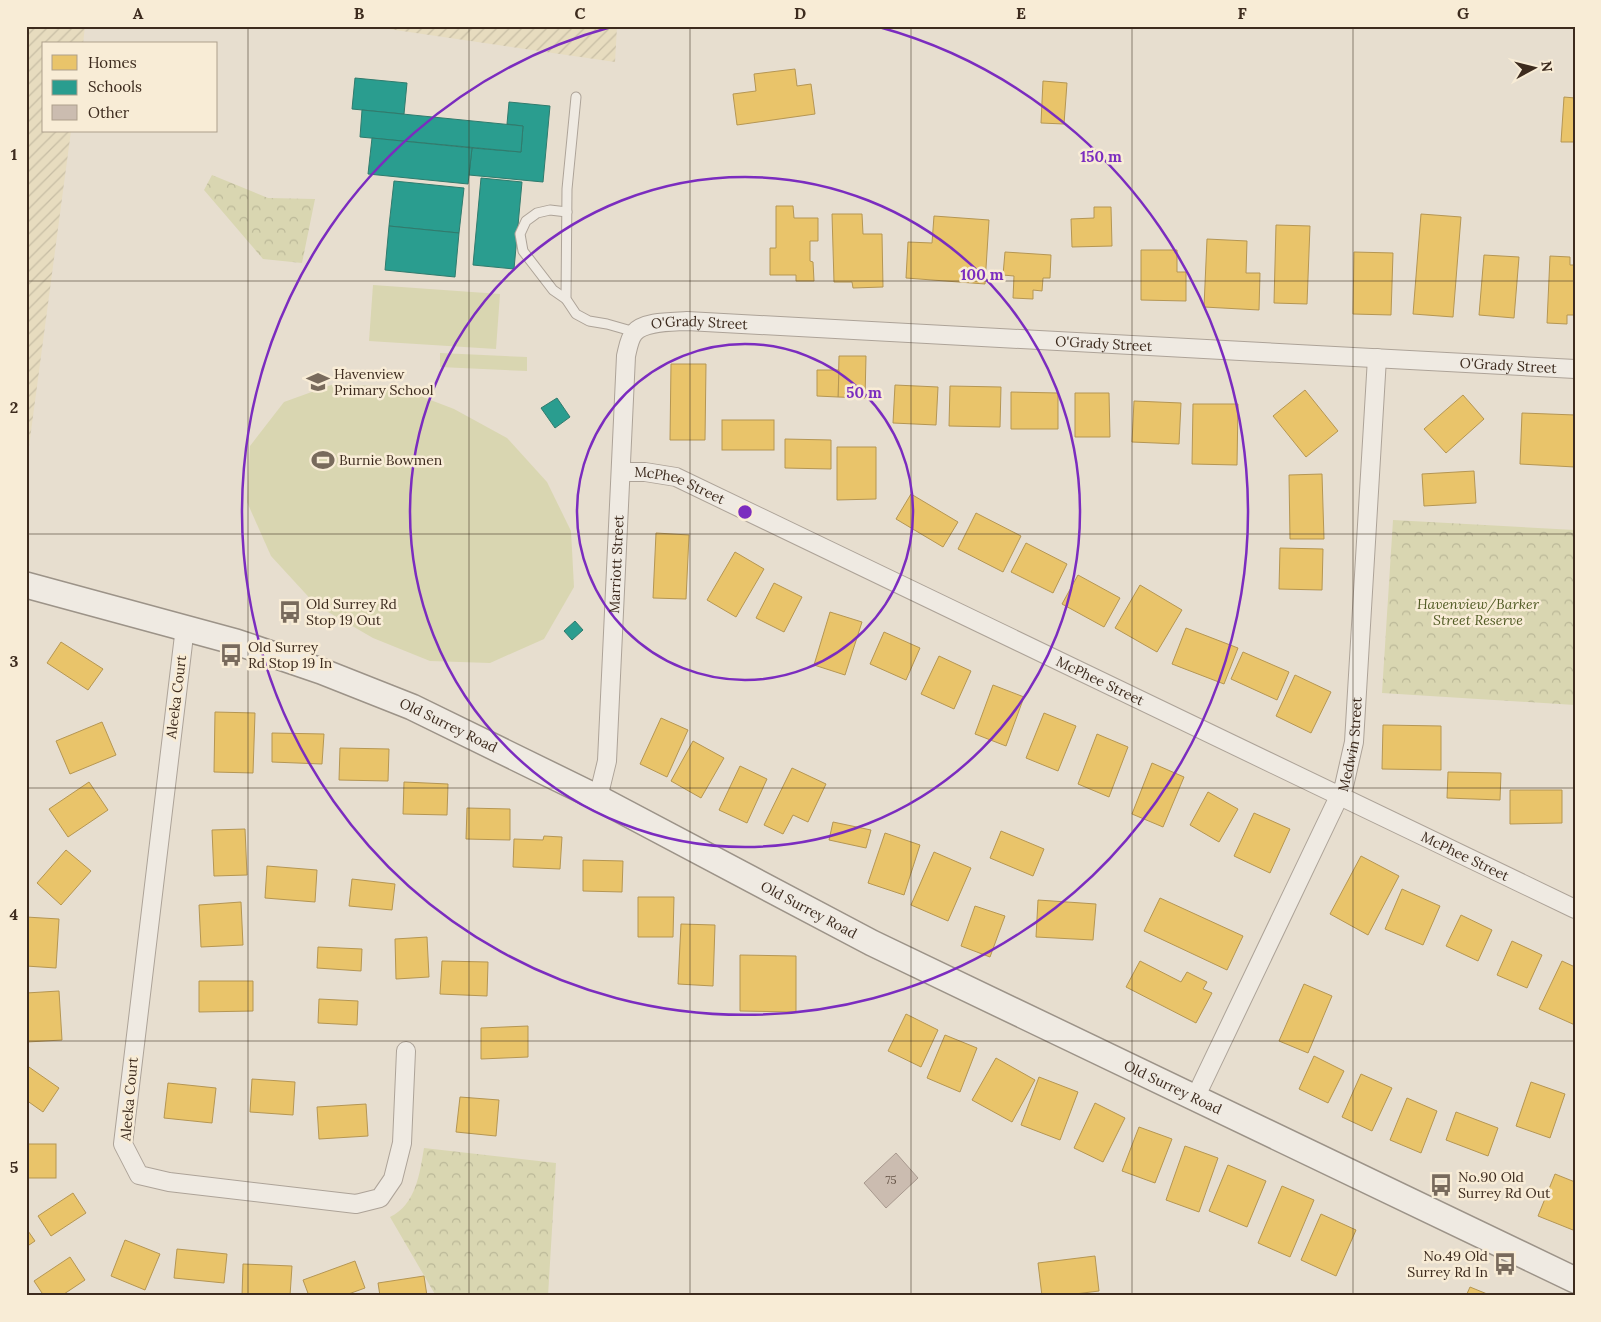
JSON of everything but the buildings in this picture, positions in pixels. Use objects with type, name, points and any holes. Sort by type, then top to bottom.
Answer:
[{"type":"main road","name":"Old Surrey Road","points":[[26,585],[236,642],[321,671],[412,707],[598,798],[872,943],[1575,1280]]},
{"type":"street","name":"O'Grady Street","points":[[634,332],[651,324],[687,321],[1575,369]]},
{"type":"street","name":"Marriott Street","points":[[598,798],[606,761],[613,599],[622,472],[626,356],[628,343],[634,332]]},
{"type":"street","name":"Medwin Street","points":[[1195,1098],[1330,814],[1341,795],[1354,742],[1377,358]]},
{"type":"street","name":"McPhee Street","points":[[622,472],[644,472],[676,477],[1575,909]]},
{"type":"street","name":"Aleeka Court","points":[[185,627],[123,1144],[139,1174],[169,1182],[356,1204],[380,1198],[393,1179],[402,1143],[406,1051]]},
{"type":"lane","points":[[566,299],[567,189],[576,97]]},
{"type":"lane","points":[[567,212],[550,210],[537,213],[526,221],[520,234],[522,251],[553,290],[566,299],[576,314],[589,321],[634,332]]},
{"type":"shaded area","points":[[26,26],[85,26],[83,42],[42,42],[42,132],[71,132],[26,469]]},
{"type":"shaded area","points":[[368,26],[617,26],[615,62]]},
{"type":"green space","points":[[212,175],[268,198],[315,199],[302,263],[263,259],[204,190]]},
{"type":"green space","points":[[373,285],[500,294],[496,349],[369,341]]},
{"type":"green space","points":[[440,353],[527,357],[527,371],[440,367]]},
{"type":"green space","points":[[331,385],[394,386],[454,409],[507,438],[547,482],[571,531],[574,587],[544,639],[490,663],[430,661],[373,638],[316,605],[271,556],[247,502],[250,446],[284,402]]},
{"type":"green space","name":"Havenview/Barker Street Reserve","points":[[1393,520],[1575,530],[1575,705],[1382,693]]},
{"type":"green space","points":[[424,1148],[556,1163],[548,1296],[436,1296],[390,1217],[406,1205],[411,1196],[418,1177]]},
{"type":"place","name":"Havenview Primary School","points":[[318,382]]},
{"type":"place","name":"Burnie Bowmen","points":[[323,460]]},
{"type":"place","name":"Old Surrey Rd Stop 19 Out","points":[[290,612]]},
{"type":"place","name":"Old Surrey Rd Stop 19 In","points":[[231,655]]},
{"type":"place","name":"No.90 Old Surrey Rd Out","points":[[1441,1185]]},
{"type":"place","name":"No.49 Old Surrey Rd In","points":[[1505,1264]]}]
